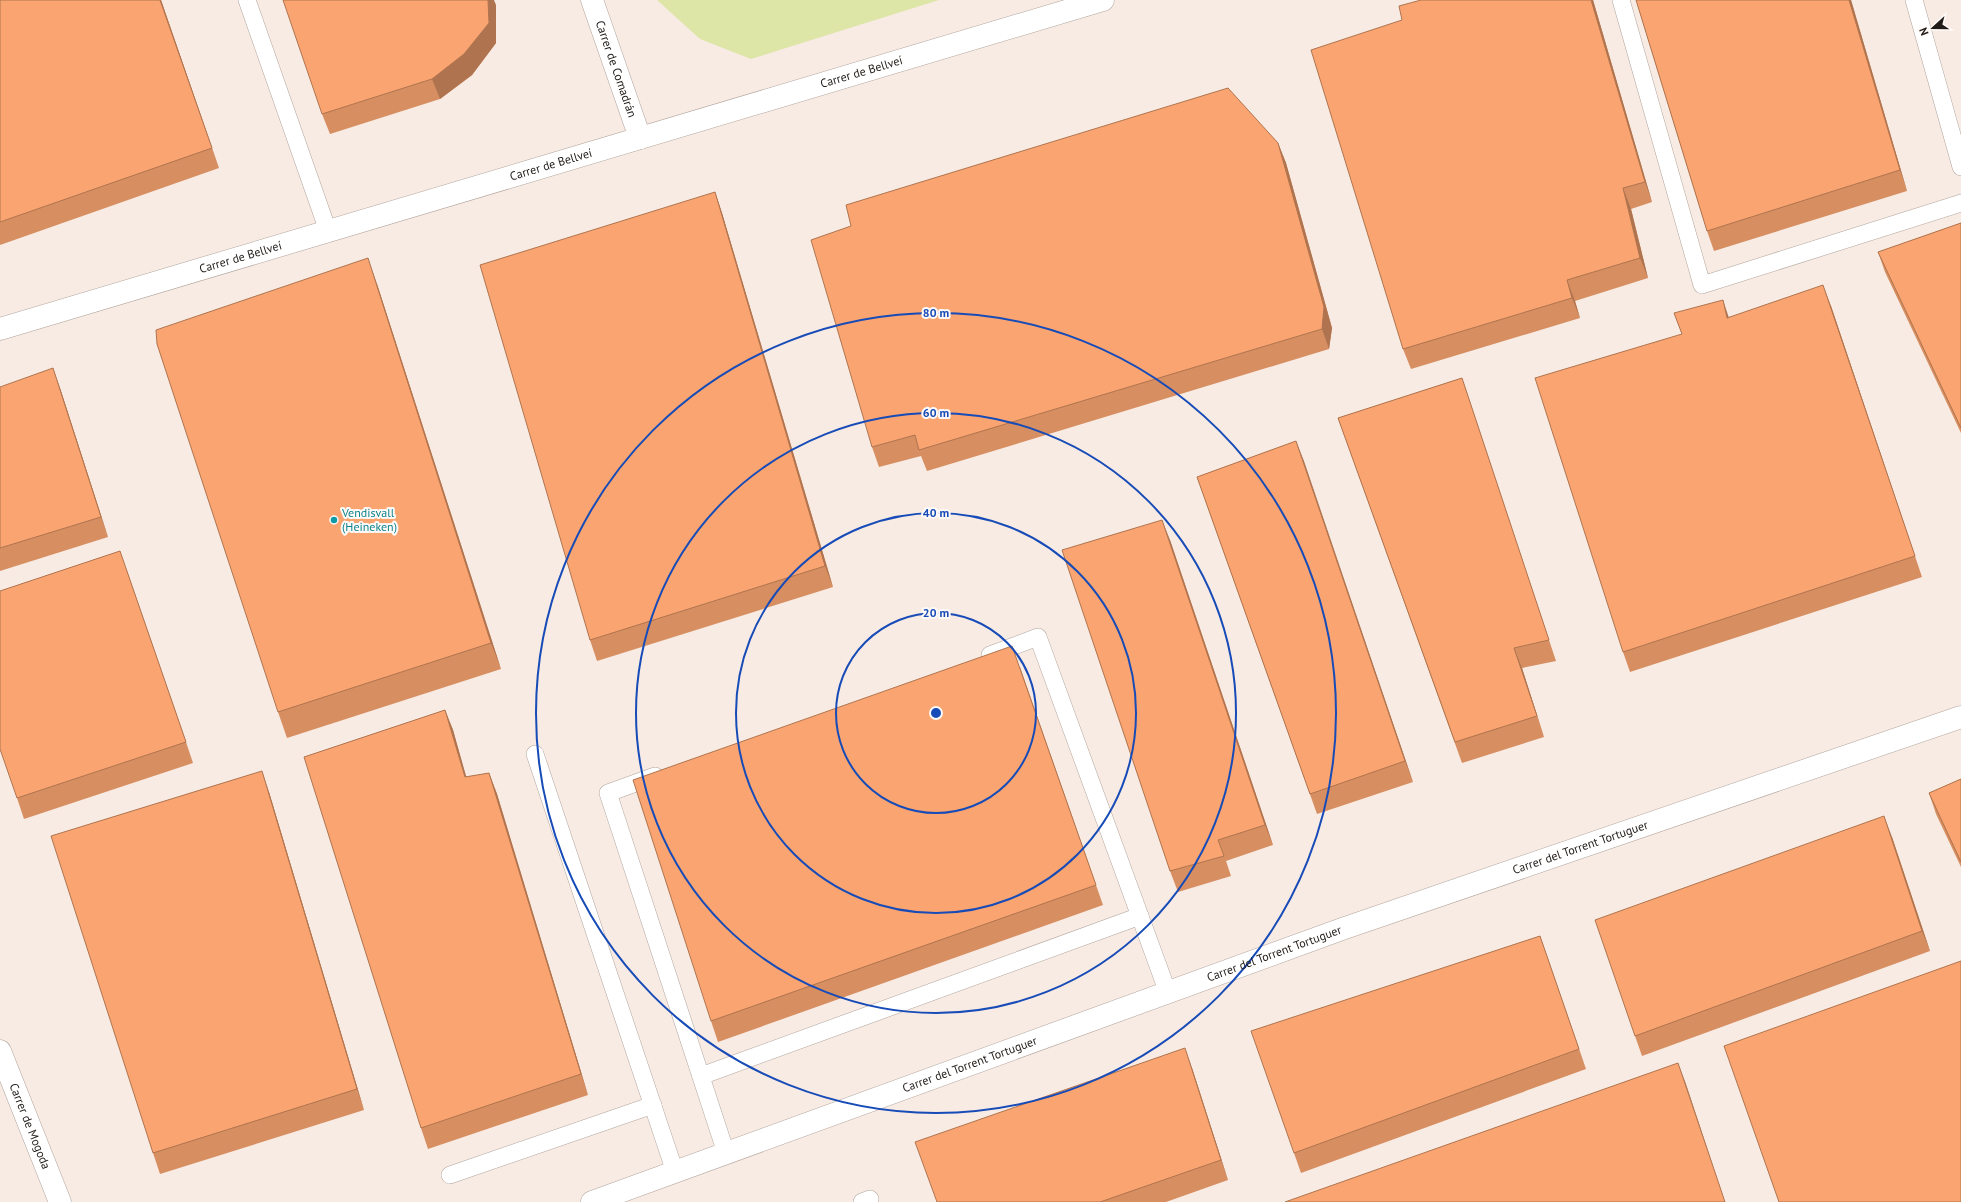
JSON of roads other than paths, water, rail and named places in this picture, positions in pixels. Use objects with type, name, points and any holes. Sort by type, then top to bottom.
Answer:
[{"type":"street","name":"Carrer de Comadrán","points":[[592,0],[640,138]]},
{"type":"street","name":"Carrer de Bellveí","points":[[0,329],[1103,0]]},
{"type":"street","name":"Carrer del Torrent Tortuguer","points":[[592,1202],[1342,930],[1961,716]]},
{"type":"street","name":"Carrer de Mogoda","points":[[0,1051],[60,1202]]},
{"type":"lane","points":[[247,0],[328,231]]},
{"type":"lane","points":[[1621,0],[1702,285],[1961,203]]},
{"type":"lane","points":[[1914,0],[1961,167]]},
{"type":"lane","points":[[978,659],[1038,637],[1168,993]]},
{"type":"lane","points":[[536,754],[675,1172]]},
{"type":"lane","points":[[667,771],[608,792],[726,1153]]},
{"type":"lane","points":[[701,1076],[1140,916]]},
{"type":"lane","points":[[450,1175],[653,1105]]},
{"type":"place","name":"Vendisvall (Heineken)","points":[[334,520]]}]
